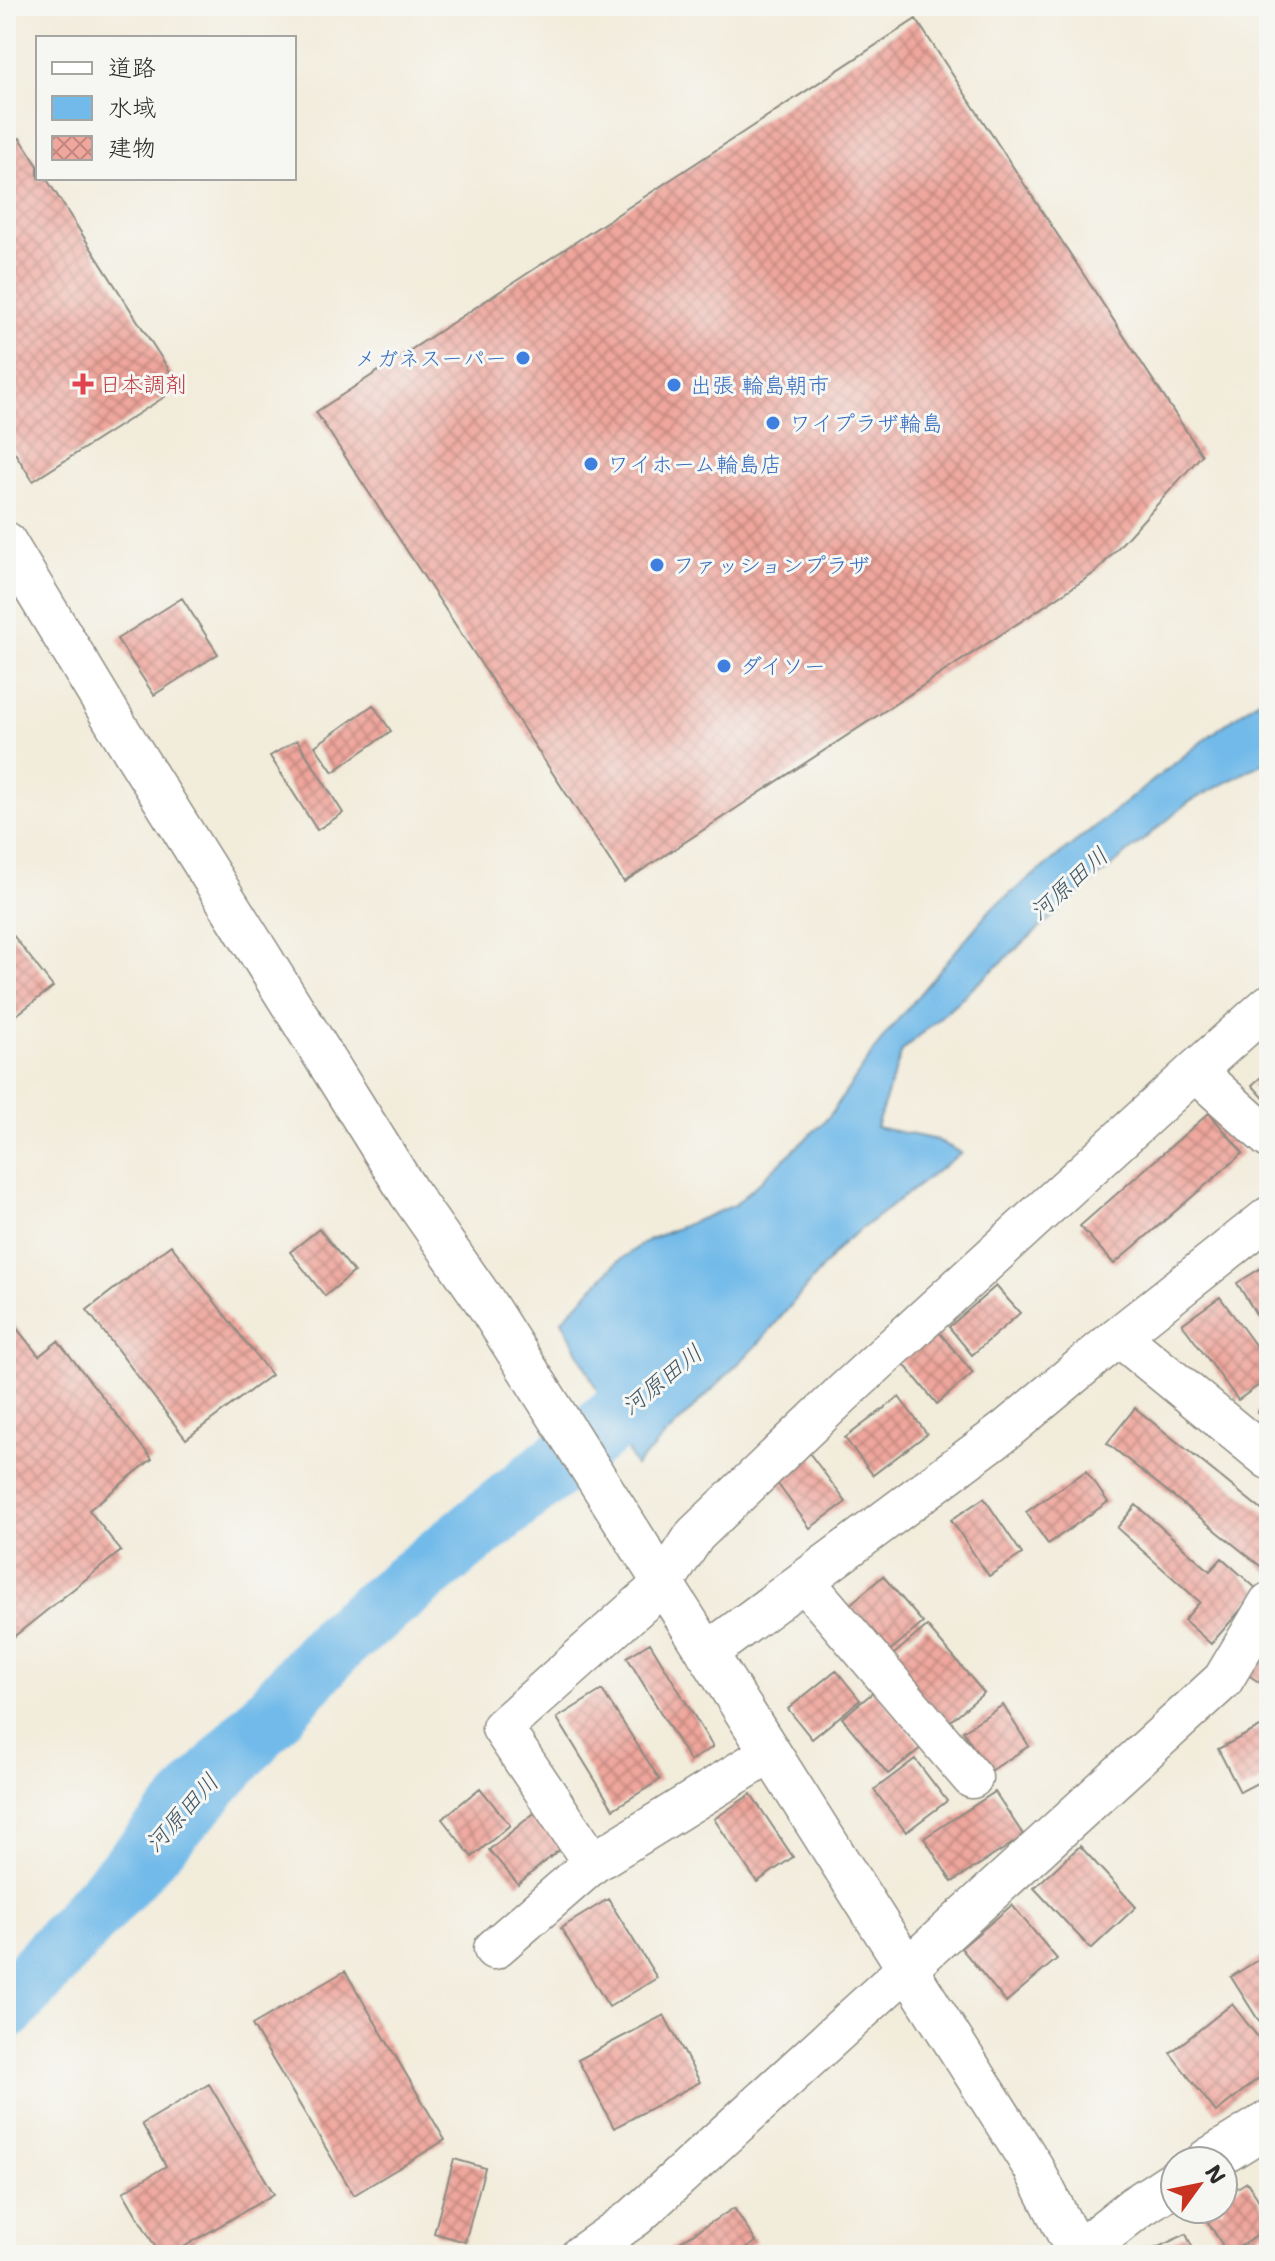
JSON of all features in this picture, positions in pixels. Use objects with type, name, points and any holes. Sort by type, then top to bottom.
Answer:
[{"type":"main road","points":[[1234,2145],[1269,2123]]},
{"type":"main road","points":[[1077,2254],[1159,2192]]},
{"type":"street","points":[[6,542],[400,1180],[488,1309],[628,1527],[1033,2167],[1077,2254]]},
{"type":"street","points":[[593,1863],[502,1728],[663,1584],[695,1535],[840,1396],[1269,1005]]},
{"type":"street","points":[[1195,1071],[1269,1138]]},
{"type":"street","points":[[707,1653],[1005,1431],[1269,1217]]},
{"type":"street","points":[[1119,1336],[1269,1459]]},
{"type":"street","points":[[805,1582],[972,1778]]},
{"type":"street","points":[[581,2255],[635,2217],[1223,1680],[1269,1603]]},
{"type":"street","points":[[494,1949],[593,1863],[770,1753]]},
{"type":"water","points":[[1269,692],[1269,760],[1189,802],[1079,893],[902,1051],[876,1127],[937,1140],[961,1153],[844,1242],[759,1343],[635,1466],[562,1320],[617,1262],[648,1240],[735,1205],[828,1118],[885,1035],[991,909]]},
{"type":"building","points":[[916,19],[1202,455],[1096,572],[624,882],[316,412]]},
{"type":"building","points":[[20,138],[36,163],[36,180],[47,180],[180,387],[33,481],[6,439],[6,148]]},
{"type":"building","points":[[182,598],[218,654],[154,695],[117,639]]},
{"type":"building","points":[[373,705],[391,731],[333,772],[315,746]]},
{"type":"building","points":[[297,740],[343,813],[317,830],[270,756]]},
{"type":"building","points":[[6,926],[53,987],[6,1023]]},
{"type":"building","points":[[1269,1070],[1269,1104],[1252,1085]]},
{"type":"building","points":[[1209,1113],[1243,1153],[1114,1264],[1080,1226]]},
{"type":"building","points":[[319,1229],[354,1272],[325,1296],[290,1252]]},
{"type":"building","points":[[171,1245],[271,1375],[186,1439],[87,1310]]},
{"type":"building","points":[[1269,1263],[1269,1335],[1237,1283]]},
{"type":"building","points":[[996,1286],[1020,1313],[972,1355],[949,1327]]},
{"type":"building","points":[[1220,1297],[1269,1364],[1269,1378],[1238,1400],[1182,1324]]},
{"type":"building","points":[[6,1315],[39,1356],[58,1341],[152,1459],[89,1510],[121,1551],[6,1643]]},
{"type":"building","points":[[934,1326],[973,1373],[937,1404],[898,1357]]},
{"type":"building","points":[[1269,1395],[1269,1421],[1257,1413]]},
{"type":"building","points":[[899,1397],[927,1434],[873,1475],[845,1438]]},
{"type":"building","points":[[1135,1408],[1269,1516],[1269,1573],[1107,1443]]},
{"type":"building","points":[[807,1450],[846,1502],[810,1528],[772,1476]]},
{"type":"building","points":[[1086,1471],[1108,1502],[1048,1544],[1026,1512]]},
{"type":"building","points":[[984,1498],[1022,1554],[989,1576],[951,1520]]},
{"type":"building","points":[[1136,1505],[1210,1571],[1222,1558],[1258,1590],[1211,1644],[1184,1620],[1200,1602],[1117,1528]]},
{"type":"building","points":[[883,1576],[923,1623],[887,1653],[847,1607]]},
{"type":"building","points":[[927,1626],[984,1693],[943,1727],[887,1660]]},
{"type":"building","points":[[1269,1641],[1269,1689],[1247,1674]]},
{"type":"building","points":[[650,1643],[713,1747],[690,1761],[627,1657]]},
{"type":"building","points":[[836,1670],[860,1700],[812,1739],[788,1709]]},
{"type":"building","points":[[602,1690],[660,1780],[613,1809],[557,1718]]},
{"type":"building","points":[[875,1691],[922,1747],[888,1774],[842,1718]]},
{"type":"building","points":[[1003,1705],[1029,1746],[989,1772],[963,1731]]},
{"type":"building","points":[[1268,1723],[1269,1777],[1240,1792],[1218,1749]]},
{"type":"building","points":[[915,1759],[947,1801],[906,1832],[874,1790]]},
{"type":"building","points":[[480,1788],[510,1825],[472,1857],[442,1819]]},
{"type":"building","points":[[995,1792],[1024,1836],[952,1882],[924,1838]]},
{"type":"building","points":[[751,1794],[793,1857],[757,1882],[714,1819]]},
{"type":"building","points":[[538,1810],[566,1844],[518,1884],[489,1850]]},
{"type":"building","points":[[1080,1846],[1136,1907],[1091,1949],[1034,1888]]},
{"type":"building","points":[[608,1899],[657,1978],[609,2007],[561,1928]]},
{"type":"building","points":[[1012,1905],[1057,1959],[1006,2002],[961,1948]]},
{"type":"building","points":[[1264,1956],[1269,1964],[1269,2037],[1231,1977]]},
{"type":"building","points":[[345,1971],[445,2140],[354,2195],[252,2025]]},
{"type":"building","points":[[1232,2004],[1269,2051],[1269,2070],[1216,2112],[1170,2053]]},
{"type":"building","points":[[664,2015],[700,2082],[614,2128],[578,2060]]},
{"type":"building","points":[[209,2084],[274,2194],[170,2255],[160,2255],[123,2192],[166,2166],[142,2124]]},
{"type":"building","points":[[454,2159],[485,2168],[465,2242],[434,2233]]},
{"type":"building","points":[[1247,2182],[1269,2216],[1269,2228],[1228,2254],[1210,2225],[1239,2225],[1239,2187]]},
{"type":"building","points":[[734,2208],[756,2242],[735,2255],[669,2255],[667,2250]]},
{"type":"building","points":[[1186,2234],[1196,2255],[1141,2255]]},
{"type":"waterway","name":"河原田川","points":[[6,2008],[338,1641],[680,1366]]},
{"type":"place","name":"メガネスーパー","points":[[523,358]]},
{"type":"place","name":"日本調剤","points":[[83,384]]},
{"type":"place","name":"出張 輪島朝市","points":[[674,385]]},
{"type":"place","name":"ワイプラザ輪島","points":[[773,423]]},
{"type":"place","name":"ワイホーム輪島店","points":[[591,464]]},
{"type":"place","name":"ファッションプラザ","points":[[657,565]]},
{"type":"place","name":"ダイソー","points":[[724,666]]}]
